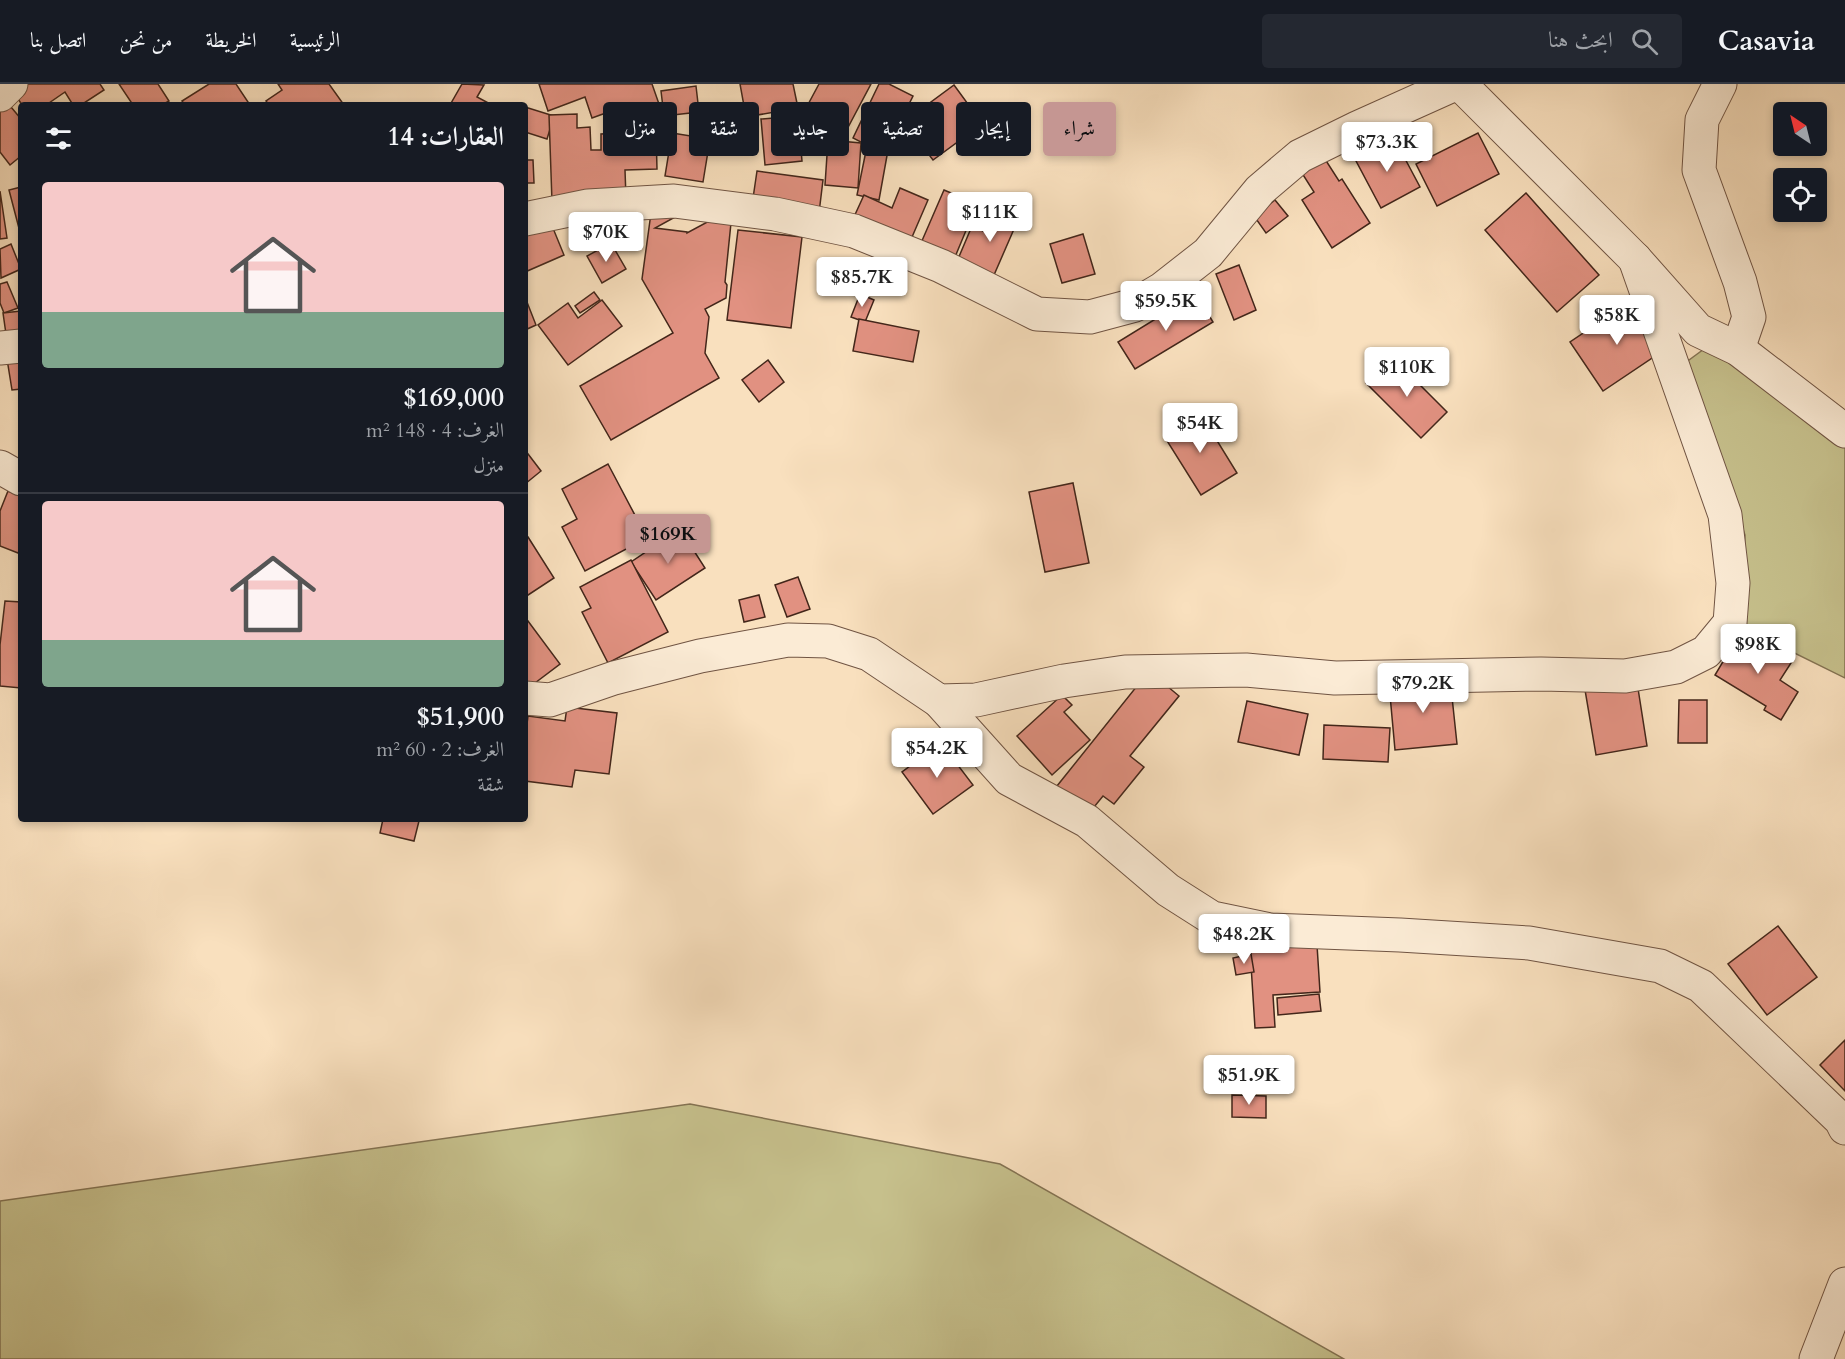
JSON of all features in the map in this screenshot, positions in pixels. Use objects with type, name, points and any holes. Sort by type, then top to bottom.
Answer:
[{"type":"street","points":[[0,95],[11,84]]},
{"type":"street","points":[[528,218],[588,206],[674,201],[775,214],[854,231],[941,266],[1037,314],[1090,317],[1135,305],[1161,289],[1208,253],[1260,190],[1300,156],[1455,84]]},
{"type":"street","points":[[1460,84],[1635,260],[1698,330],[1738,349],[1845,432]]},
{"type":"street","points":[[1720,84],[1702,120],[1699,170],[1740,282],[1749,316],[1738,349]]},
{"type":"street","points":[[939,701],[976,700],[1064,681],[1125,672],[1246,670],[1335,678],[1541,674],[1625,676],[1676,667],[1706,652],[1730,623],[1733,583],[1725,515],[1635,260]]},
{"type":"street","points":[[0,348],[18,346]]},
{"type":"street","points":[[0,467],[18,477]]},
{"type":"street","points":[[528,698],[550,700],[614,678],[700,656],[788,640],[828,641],[869,654],[939,701],[1008,779],[1087,821],[1168,890],[1212,918],[1270,930],[1529,943],[1660,966],[1701,986],[1841,1120],[1845,1128]]},
{"type":"street","points":[[1816,1359],[1845,1284]]},
{"type":"shaded area","points":[[1704,349],[1731,358],[1845,445],[1845,678],[1740,626],[1745,535],[1685,363]]},
{"type":"shaded area","points":[[690,1104],[1000,1164],[1344,1359],[0,1359],[0,1201]]},
{"type":"building","points":[[23,84],[100,84],[104,90],[86,102],[71,102],[65,92],[50,102],[20,102],[13,91]]},
{"type":"building","points":[[119,84],[158,84],[169,101],[167,102],[131,102]]},
{"type":"building","points":[[209,84],[236,84],[248,102],[183,102]]},
{"type":"building","points":[[278,84],[329,84],[342,102],[266,101],[282,90]]},
{"type":"building","points":[[462,84],[484,85],[477,97],[486,102],[452,102]]},
{"type":"building","points":[[539,84],[652,84],[658,102],[603,102],[603,114],[592,118],[585,97],[548,111]]},
{"type":"building","points":[[740,84],[793,84],[797,102],[771,102],[771,113],[759,115],[759,102],[743,102]]},
{"type":"building","points":[[819,84],[871,84],[849,125],[849,102],[809,102]]},
{"type":"building","points":[[879,84],[889,84],[913,96],[910,102],[870,102]]},
{"type":"building","points":[[954,85],[966,102],[956,102],[956,143],[944,152],[944,102],[931,102]]},
{"type":"building","points":[[696,86],[698,102],[689,102],[689,113],[677,115],[677,102],[662,102],[661,91]]},
{"type":"building","points":[[6,101],[18,115],[18,158],[10,165],[0,152],[0,106]]},
{"type":"building","points":[[528,108],[554,116],[547,139],[528,133]]},
{"type":"building","points":[[577,114],[577,128],[590,127],[591,150],[601,150],[601,134],[603,134],[603,156],[657,156],[657,169],[625,170],[626,198],[552,202],[549,115]]},
{"type":"building","points":[[771,118],[771,156],[802,156],[802,161],[765,165],[761,119]]},
{"type":"building","points":[[861,121],[861,142],[853,138]]},
{"type":"building","points":[[1478,133],[1499,174],[1437,206],[1416,164]]},
{"type":"building","points":[[677,134],[689,136],[689,156],[707,156],[703,182],[665,176],[668,156],[677,156]]},
{"type":"building","points":[[1394,138],[1420,187],[1381,208],[1355,159]]},
{"type":"building","points":[[849,142],[861,143],[858,188],[825,185],[827,156],[849,156]]},
{"type":"building","points":[[865,156],[887,156],[879,200],[857,195]]},
{"type":"building","points":[[1323,156],[1339,181],[1342,179],[1370,223],[1332,248],[1302,200],[1314,192],[1300,170]]},
{"type":"building","points":[[528,160],[533,160],[534,183],[528,183]]},
{"type":"building","points":[[757,171],[823,180],[819,213],[752,205]]},
{"type":"building","points":[[18,188],[18,224],[9,190]]},
{"type":"building","points":[[900,188],[928,200],[909,244],[853,219],[864,195],[892,208]]},
{"type":"building","points":[[944,190],[977,204],[955,257],[921,243]]},
{"type":"building","points":[[0,191],[7,238],[0,239]]},
{"type":"building","points":[[1526,193],[1599,275],[1557,312],[1485,230]]},
{"type":"building","points":[[1275,200],[1288,216],[1266,233],[1254,216]]},
{"type":"building","points":[[1004,206],[1021,213],[994,275],[958,259],[972,226],[992,235]]},
{"type":"building","points":[[651,213],[677,216],[655,228],[687,233],[724,213],[732,213],[725,282],[727,285],[726,298],[705,309],[709,317],[705,353],[719,378],[611,440],[580,386],[673,333],[642,279]]},
{"type":"building","points":[[548,216],[564,255],[528,271],[528,225]]},
{"type":"building","points":[[738,230],[802,237],[791,328],[727,320]]},
{"type":"building","points":[[1083,234],[1095,274],[1062,283],[1050,244]]},
{"type":"building","points":[[611,243],[626,269],[602,283],[587,256]]},
{"type":"building","points":[[11,244],[18,262],[18,270],[1,278],[0,249]]},
{"type":"building","points":[[1239,265],[1256,310],[1234,320],[1216,274]]},
{"type":"building","points":[[7,282],[18,308],[4,313],[0,303],[0,284]]},
{"type":"building","points":[[594,292],[600,300],[580,313],[575,306]]},
{"type":"building","points":[[860,294],[874,300],[865,322],[851,317]]},
{"type":"building","points":[[1196,294],[1213,322],[1135,369],[1118,342]]},
{"type":"building","points":[[602,300],[622,326],[568,365],[538,325],[568,303],[578,318]]},
{"type":"building","points":[[1631,301],[1664,350],[1603,391],[1570,342]]},
{"type":"building","points":[[528,305],[536,325],[528,329]]},
{"type":"building","points":[[18,311],[18,340],[7,341],[3,313]]},
{"type":"building","points":[[859,319],[919,331],[913,362],[853,351]]},
{"type":"building","points":[[18,357],[18,389],[12,390],[7,359]]},
{"type":"building","points":[[1393,358],[1447,412],[1421,438],[1366,383]]},
{"type":"building","points":[[768,360],[784,382],[759,402],[742,380]]},
{"type":"building","points":[[1200,413],[1237,473],[1201,495],[1164,436]]},
{"type":"building","points":[[528,454],[541,471],[528,482]]},
{"type":"building","points":[[608,464],[647,538],[585,571],[562,527],[577,519],[562,489]]},
{"type":"building","points":[[1073,483],[1089,563],[1045,572],[1029,492]]},
{"type":"building","points":[[8,491],[18,495],[18,553],[0,546],[0,511]]},
{"type":"building","points":[[680,529],[705,568],[656,600],[631,562]]},
{"type":"building","points":[[528,537],[554,578],[528,595]]},
{"type":"building","points":[[631,560],[668,632],[608,663],[582,612],[591,608],[580,587]]},
{"type":"building","points":[[798,577],[810,609],[787,617],[775,585]]},
{"type":"building","points":[[759,595],[765,617],[744,622],[739,600]]},
{"type":"building","points":[[5,601],[18,602],[18,688],[0,686],[0,645]]},
{"type":"building","points":[[528,621],[560,664],[528,688]]},
{"type":"building","points":[[1740,633],[1791,663],[1780,680],[1798,692],[1781,720],[1764,710],[1766,706],[1715,675]]},
{"type":"building","points":[[1149,671],[1179,696],[1130,756],[1144,767],[1114,804],[1103,796],[1090,812],[1057,786]]},
{"type":"building","points":[[1450,678],[1457,744],[1395,750],[1389,684]]},
{"type":"building","points":[[1637,682],[1647,746],[1596,755],[1585,690]]},
{"type":"building","points":[[1062,695],[1072,705],[1064,712],[1090,740],[1052,775],[1017,736]]},
{"type":"building","points":[[1679,700],[1707,700],[1707,743],[1678,743]]},
{"type":"building","points":[[1247,701],[1308,714],[1299,755],[1238,742]]},
{"type":"building","points":[[567,707],[617,713],[609,774],[575,770],[572,787],[528,781],[528,716],[565,721]]},
{"type":"building","points":[[1324,725],[1390,728],[1388,762],[1323,759]]},
{"type":"building","points":[[941,743],[973,785],[933,814],[902,772]]},
{"type":"building","points":[[382,822],[419,822],[414,841],[380,833]]},
{"type":"building","points":[[1778,926],[1817,977],[1767,1015],[1728,964]]},
{"type":"building","points":[[1317,945],[1320,992],[1273,995],[1275,1027],[1255,1028],[1250,949]]},
{"type":"building","points":[[1251,954],[1254,972],[1236,975],[1233,958]]},
{"type":"building","points":[[1319,994],[1321,1011],[1278,1015],[1277,998]]},
{"type":"building","points":[[1845,1040],[1845,1091],[1820,1065]]},
{"type":"building","points":[[1232,1095],[1266,1096],[1266,1118],[1232,1117]]}]
